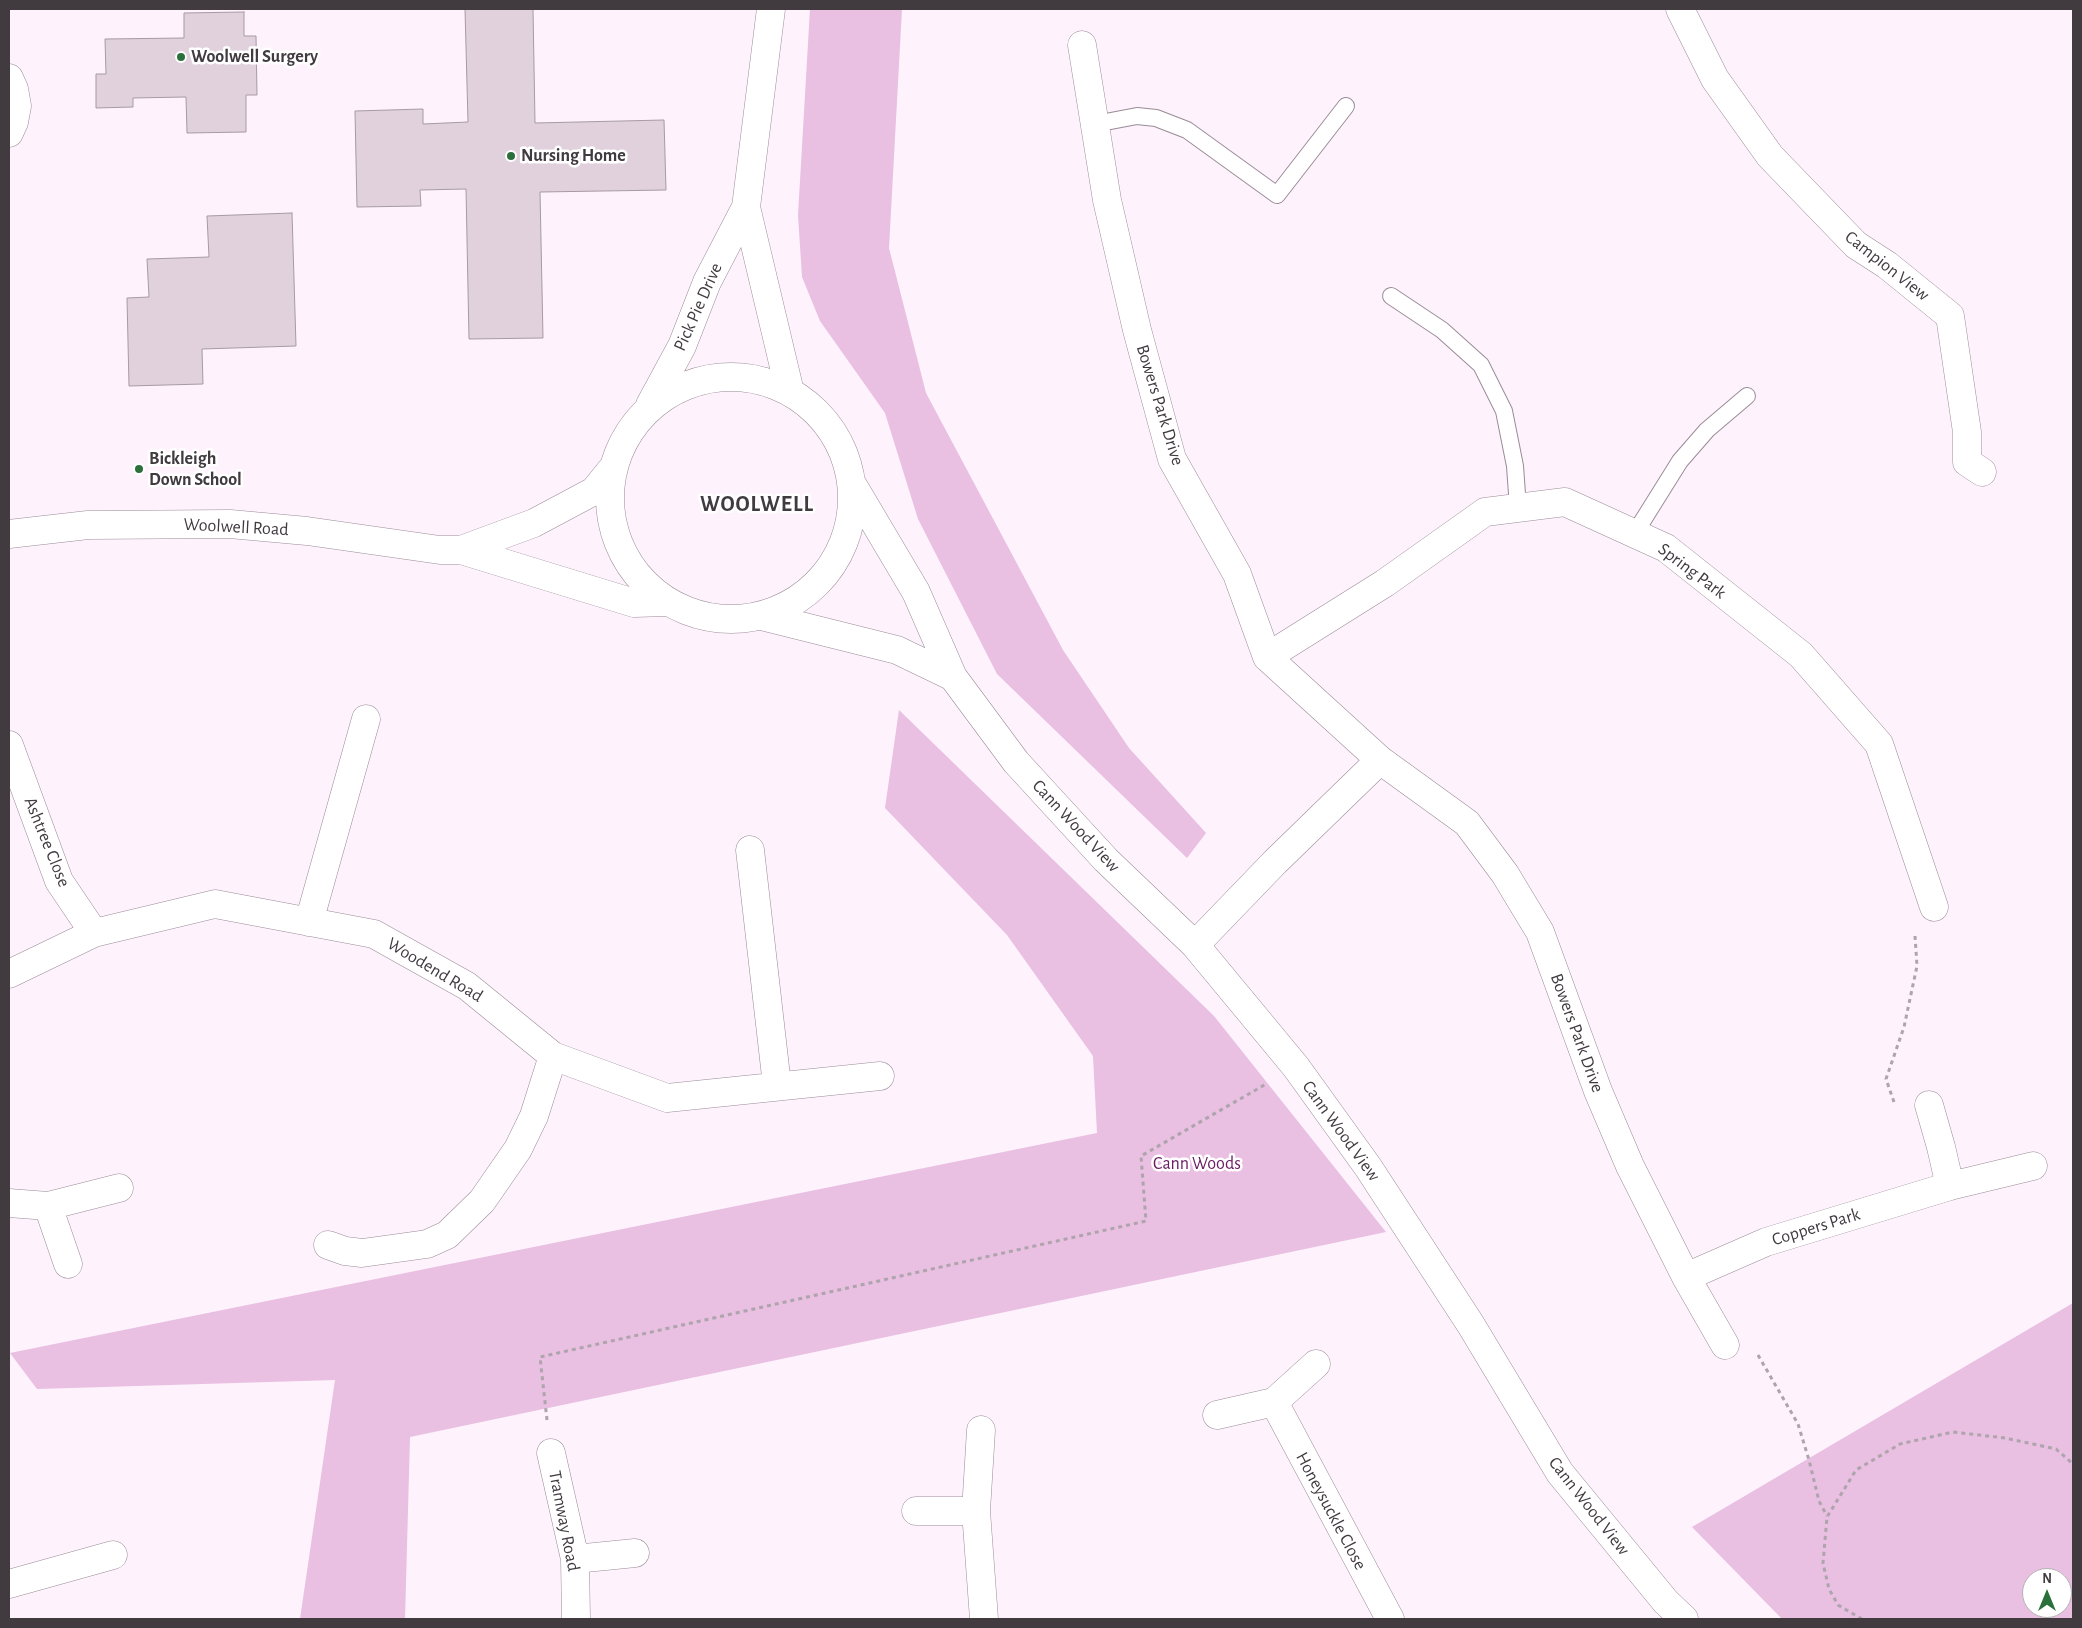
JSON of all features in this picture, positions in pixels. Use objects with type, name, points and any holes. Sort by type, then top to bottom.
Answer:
[{"type":"street","name":"Pick Pie Drive","points":[[650,406],[682,346],[707,282],[746,207],[772,9]]},
{"type":"street","name":"Campion View","points":[[1680,9],[1715,79],[1770,156],[1856,245],[1887,265],[1950,316],[1966,432],[1967,462],[1982,472]]},
{"type":"street","name":"Bowers Park Drive","points":[[1082,45],[1114,228],[1138,330],[1172,459],[1237,574],[1267,657],[1380,760],[1467,824],[1505,874],[1540,932],[1598,1091],[1630,1166],[1686,1277],[1725,1345]]},
{"type":"street","points":[[9,78],[14,89],[17,106],[14,122],[9,133]]},
{"type":"street","name":"Pick Pie Drive","points":[[746,207],[790,392]]},
{"type":"street","points":[[718,376],[755,378],[790,392],[820,415],[842,447],[852,484],[851,519],[840,552],[820,580],[793,603],[761,616],[713,619],[667,602],[630,568],[610,521],[611,470],[625,435],[650,406],[682,386],[718,376]]},
{"type":"street","name":"Woolwell Road","points":[[461,550],[534,523],[551,514],[594,491],[611,470]]},
{"type":"street","name":"Cann Wood View","points":[[852,484],[916,592],[953,677],[1016,762],[1106,860],[1195,945],[1296,1067],[1368,1167],[1460,1308],[1560,1473],[1666,1602],[1684,1619]]},
{"type":"street","name":"Spring Park","points":[[1267,657],[1385,582],[1485,512],[1566,502],[1635,532],[1666,548],[1801,655],[1879,744],[1934,907]]},
{"type":"street","name":"Woolwell Road","points":[[9,534],[88,525],[230,524],[317,532],[440,550],[461,550],[634,603],[667,602]]},
{"type":"street","name":"Cann Wood View","points":[[761,616],[897,650],[953,677]]},
{"type":"street","points":[[309,922],[366,720]]},
{"type":"street","name":"Ashtree Close","points":[[9,745],[60,881],[94,933]]},
{"type":"street","points":[[1195,945],[1274,862],[1380,760]]},
{"type":"street","points":[[750,850],[777,1085]]},
{"type":"street","name":"Woodend Road","points":[[9,974],[94,933],[215,904],[374,934],[467,986],[554,1056],[667,1098],[777,1085],[880,1076]]},
{"type":"street","points":[[328,1245],[345,1251],[362,1253],[427,1244],[447,1235],[482,1201],[518,1149],[534,1116],[554,1056]]},
{"type":"street","points":[[1929,1104],[1950,1186]]},
{"type":"street","name":"Coppers Park","points":[[1686,1277],[1766,1242],[1950,1186],[2033,1166]]},
{"type":"street","points":[[9,1203],[48,1206],[119,1188]]},
{"type":"street","points":[[48,1206],[68,1264]]},
{"type":"street","points":[[1217,1415],[1274,1402],[1316,1364]]},
{"type":"street","name":"Honeysuckle Close","points":[[1274,1402],[1390,1619]]},
{"type":"street","points":[[981,1430],[976,1511],[984,1619]]},
{"type":"street","name":"Tramway Road","points":[[551,1453],[575,1559],[576,1619]]},
{"type":"street","points":[[916,1511],[976,1511]]},
{"type":"street","points":[[575,1559],[635,1553]]},
{"type":"street","points":[[9,1584],[113,1555]]},
{"type":"lane","points":[[1095,124],[1137,116],[1156,118],[1187,130],[1277,196],[1346,106]]},
{"type":"lane","points":[[1391,296],[1442,330],[1480,365],[1504,411],[1515,466],[1518,508]]},
{"type":"lane","points":[[1635,532],[1680,461],[1707,430],[1747,396]]},
{"type":"path","points":[[1929,1104],[1897,1108],[1886,1079],[1904,1027],[1917,966],[1914,918],[1934,907]]},
{"type":"path","points":[[551,1453],[540,1357],[1146,1221],[1141,1156],[1296,1067]]},
{"type":"path","points":[[1725,1345],[1751,1342],[1798,1424],[1819,1501],[1827,1517]]},
{"type":"path","points":[[1862,1619],[1838,1605],[1829,1589],[1823,1563],[1827,1517],[1856,1470],[1900,1444],[1953,1432],[2014,1440],[2056,1449],[2073,1464]]},
{"type":"green space","points":[[810,9],[902,9],[889,248],[926,393],[1063,650],[1129,748],[1206,833],[1187,858],[997,674],[918,519],[885,413],[820,321],[802,277],[798,215]]},
{"type":"green space","name":"Cann Woods","points":[[899,710],[1214,1016],[1386,1232],[410,1437],[405,1619],[300,1619],[335,1380],[37,1389],[10,1353],[1097,1133],[1093,1056],[1007,935],[885,808]]},
{"type":"green space","points":[[2073,1303],[2073,1619],[1782,1619],[1692,1527]]},
{"type":"building","name":"Nursing Home","points":[[465,9],[533,9],[535,123],[664,120],[666,190],[540,192],[543,338],[469,339],[466,189],[420,190],[421,206],[357,207],[355,111],[423,109],[423,124],[468,122]]},
{"type":"building","name":"Woolwell Surgery","points":[[244,12],[244,36],[256,36],[257,95],[246,95],[246,132],[187,133],[186,97],[133,98],[133,107],[96,108],[96,74],[106,74],[105,39],[184,38],[184,13]]},
{"type":"building","points":[[292,213],[296,346],[202,349],[203,384],[129,386],[127,298],[149,297],[147,259],[209,257],[207,216]]},
{"type":"place","name":"Woolwell Surgery","points":[[181,57]]},
{"type":"place","name":"Nursing Home","points":[[511,156]]},
{"type":"place","name":"Bickleigh Down School","points":[[139,469]]},
{"type":"district","name":"WOOLWELL","points":[[757,504]]}]
